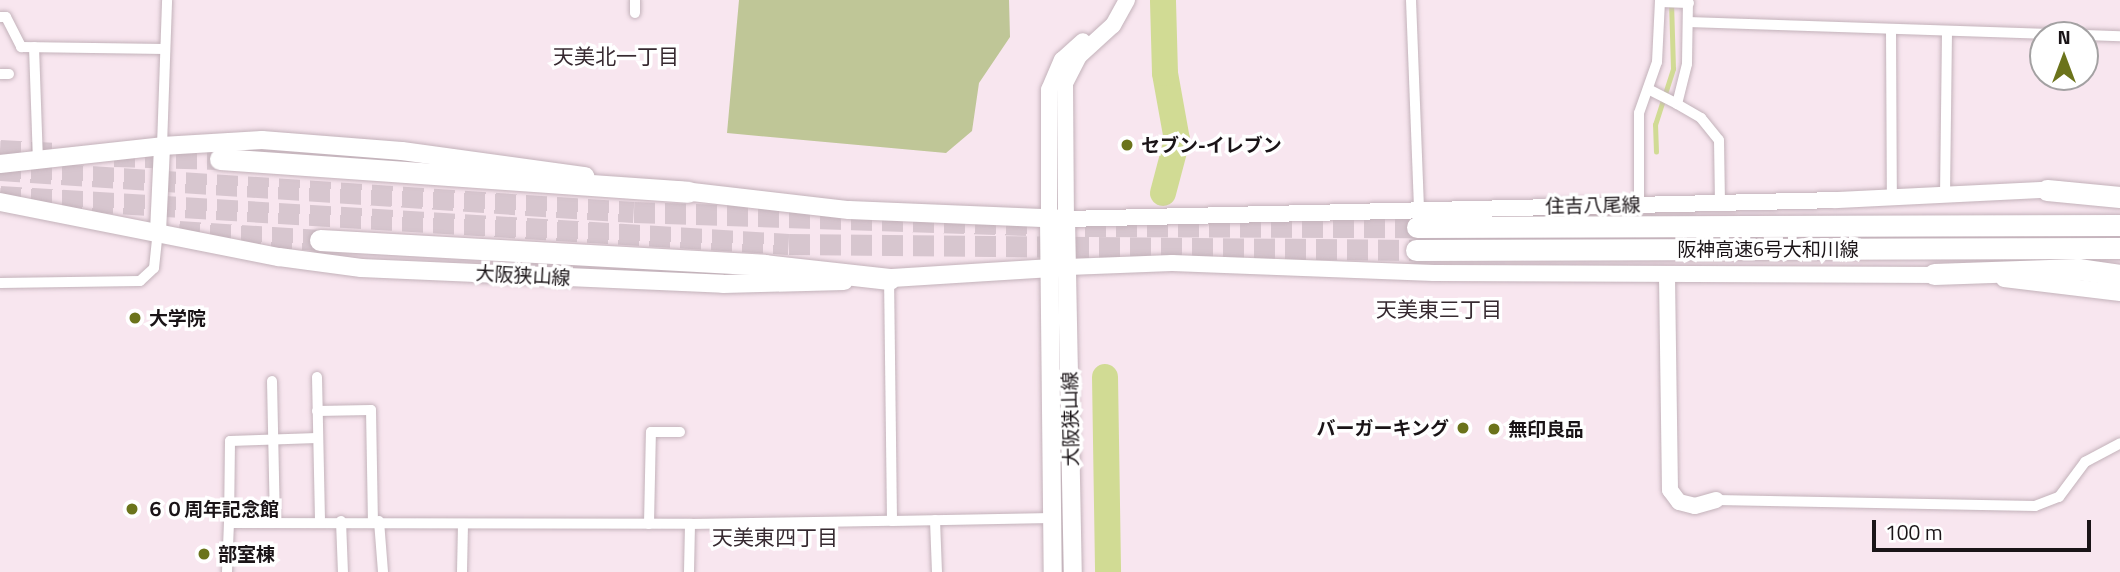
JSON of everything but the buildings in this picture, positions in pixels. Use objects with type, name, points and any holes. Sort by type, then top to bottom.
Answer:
[{"type":"highway","points":[[220,159],[688,192]]},
{"type":"highway","points":[[2047,190],[2120,197]]},
{"type":"highway","name":"阪神高速6号大和川線","points":[[1418,218],[2120,225]]},
{"type":"highway","points":[[320,240],[764,265],[889,279]]},
{"type":"highway","name":"阪神高速6号大和川線","points":[[1416,250],[2120,248]]},
{"type":"highway","points":[[1934,274],[2078,270],[2120,275]]},
{"type":"main road","points":[[0,164],[162,146],[262,141],[351,146],[688,192],[849,210],[1057,219],[1048,107],[1054,74],[1073,48],[1113,25],[1127,0]]},
{"type":"main road","points":[[158,232],[162,146]]},
{"type":"main road","name":"住吉八尾線","points":[[1057,219],[1418,218],[1639,204],[2120,189]]},
{"type":"main road","name":"大阪狭山線","points":[[0,202],[361,268],[723,284],[889,279],[1060,267]]},
{"type":"main road","name":"大阪狭山線","points":[[1057,219],[1073,572]]},
{"type":"main road","points":[[1060,267],[1197,264],[1434,273],[1934,274],[2120,293]]},
{"type":"main road","name":"大阪狭山線","points":[[1053,572],[1052,518],[1060,267]]},
{"type":"main road","points":[[1667,275],[1670,490],[1679,502],[1695,506],[1716,500]]},
{"type":"street","points":[[162,146],[167,0]]},
{"type":"street","points":[[635,0],[635,13]]},
{"type":"street","points":[[1411,0],[1418,218]]},
{"type":"street","points":[[1639,204],[1639,113],[1653,92],[1662,1],[1685,2],[1688,22],[1687,64],[1673,102]]},
{"type":"street","points":[[0,17],[6,17],[21,47],[165,49]]},
{"type":"street","points":[[1688,22],[2029,34]]},
{"type":"street","points":[[1891,30],[1892,198]]},
{"type":"street","points":[[1945,196],[1947,31]]},
{"type":"street","points":[[2099,35],[2120,36]]},
{"type":"street","points":[[34,47],[38,161]]},
{"type":"street","points":[[1653,92],[1701,118],[1719,141],[1720,203]]},
{"type":"street","points":[[0,283],[140,281],[154,268],[158,232]]},
{"type":"street","points":[[889,279],[892,521]]},
{"type":"street","points":[[317,377],[320,522]]},
{"type":"street","points":[[272,381],[275,523]]},
{"type":"street","points":[[317,411],[372,410],[376,521],[383,572]]},
{"type":"street","points":[[649,524],[651,432],[680,432]]},
{"type":"street","points":[[227,572],[230,441],[317,438]]},
{"type":"street","points":[[1716,500],[2035,506],[2059,497],[2085,462],[2120,443]]},
{"type":"street","points":[[229,523],[376,521],[463,526],[540,520],[690,524],[1052,518]]},
{"type":"street","points":[[935,520],[937,572]]},
{"type":"street","points":[[341,521],[343,572]]},
{"type":"street","points":[[690,524],[690,572]]},
{"type":"street","points":[[462,572],[463,526]]},
{"type":"green space","points":[[739,0],[1009,0],[1010,37],[979,83],[972,131],[946,153],[727,133]]},
{"type":"waterway","points":[[1163,0],[1165,73],[1177,140],[1163,193]]},
{"type":"waterway","points":[[1656,152],[1655,125],[1673,69],[1671,2]]},
{"type":"waterway","points":[[1105,377],[1108,572]]},
{"type":"tunnel","points":[[0,150],[57,153]]},
{"type":"tunnel","points":[[114,156],[220,159]]},
{"type":"tunnel","points":[[0,170],[634,212],[1029,225]]},
{"type":"tunnel","points":[[0,196],[789,244],[1416,250]]},
{"type":"tunnel","points":[[1085,226],[1417,227]]},
{"type":"tunnel","points":[[179,231],[320,240]]},
{"type":"place","name":"セブン-イレブン","points":[[1127,145]]},
{"type":"place","name":"大学院","points":[[135,318]]},
{"type":"place","name":"バーガーキング","points":[[1463,428]]},
{"type":"place","name":"無印良品","points":[[1494,429]]},
{"type":"place","name":"６０周年記念館","points":[[132,509]]},
{"type":"place","name":"部室棟","points":[[204,554]]},
{"type":"district","name":"天美北一丁目","points":[[616,56]]},
{"type":"district","name":"天美東三丁目","points":[[1439,309]]},
{"type":"district","name":"天美東四丁目","points":[[775,537]]}]
